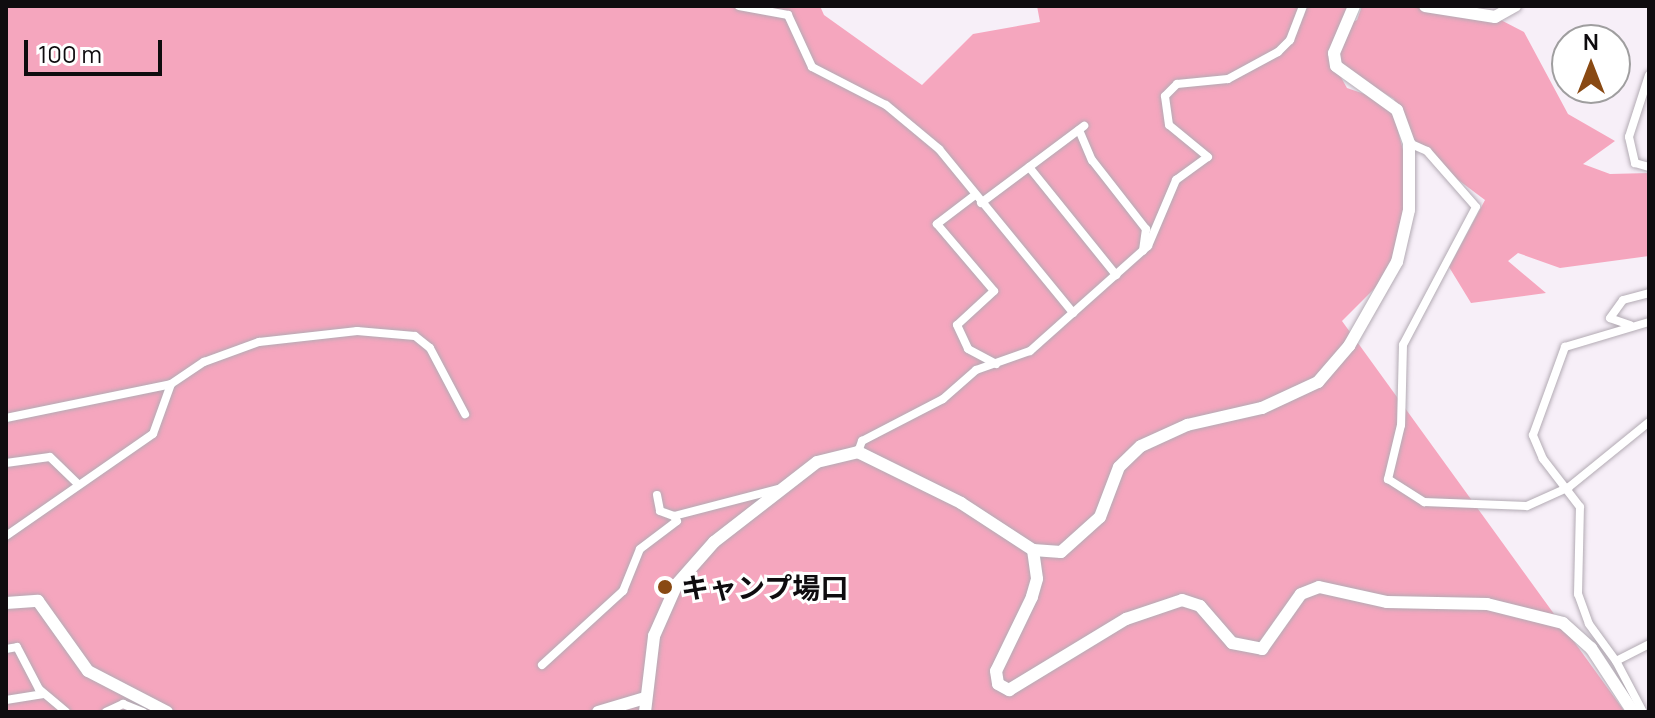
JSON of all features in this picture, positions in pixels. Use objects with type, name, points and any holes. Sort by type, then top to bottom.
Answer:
[{"type":"street","points":[[739,6],[788,15],[812,67],[886,105],[939,149],[1073,313]]},
{"type":"street","points":[[858,452],[862,441],[943,399],[976,370],[1030,351],[1143,251],[1176,180],[1208,157],[1169,125],[1165,96],[1177,84],[1228,79],[1278,52],[1303,6]]},
{"type":"street","points":[[645,712],[662,608],[714,542],[817,462],[858,452],[961,503],[1033,550],[1074,546],[1100,517],[1119,467],[1141,446],[1187,425],[1294,396],[1334,366],[1397,262],[1406,236],[1409,143],[1397,110],[1336,66],[1334,53],[1354,6]]},
{"type":"street","points":[[1425,6],[1495,17],[1515,6]]},
{"type":"street","points":[[1649,75],[1629,143],[1635,163],[1649,167]]},
{"type":"street","points":[[981,203],[1081,128],[1092,160],[1146,229],[1143,251]]},
{"type":"street","points":[[1409,143],[1427,151],[1476,207],[1403,345],[1401,425],[1388,479],[1424,502],[1516,507],[1541,503],[1569,487],[1649,422]]},
{"type":"street","points":[[1029,167],[1116,275]]},
{"type":"street","points":[[975,195],[937,224],[994,291],[957,325],[968,349],[996,364]]},
{"type":"street","points":[[1635,325],[1610,318],[1623,300],[1649,293]]},
{"type":"street","points":[[1643,712],[1616,661],[1589,624],[1578,594],[1580,507],[1569,487],[1543,459],[1533,435],[1549,380],[1565,347],[1649,322]]},
{"type":"street","points":[[6,418],[171,384],[204,362],[259,342],[395,331],[415,336],[430,348],[465,414]]},
{"type":"street","points":[[6,536],[153,434],[171,384]]},
{"type":"street","points":[[6,463],[50,457],[78,484]]},
{"type":"street","points":[[657,495],[660,511],[674,516],[781,488]]},
{"type":"street","points":[[542,665],[623,591],[640,549],[677,521],[674,516]]},
{"type":"street","points":[[1033,550],[1037,579],[1032,597],[996,671],[998,684],[1009,690],[1126,619],[1182,600],[1200,606],[1232,643],[1262,649],[1301,594],[1319,587],[1387,602],[1487,604],[1563,623],[1591,648],[1633,712]]},
{"type":"street","points":[[6,603],[38,601],[88,671],[167,712]]},
{"type":"street","points":[[1616,661],[1649,644]]},
{"type":"street","points":[[6,649],[17,647],[44,694],[66,712]]},
{"type":"street","points":[[6,700],[44,694]]},
{"type":"street","points":[[598,712],[645,698]]},
{"type":"street","points":[[106,712],[123,704],[143,712]]},
{"type":"shaded area","points":[[6,6],[820,6],[824,15],[922,85],[973,34],[1040,22],[1037,6],[1347,6],[1345,26],[1357,20],[1362,6],[1427,6],[1495,17],[1524,32],[1551,82],[1551,104],[1563,104],[1568,114],[1615,141],[1583,164],[1610,174],[1649,173],[1649,256],[1560,268],[1518,253],[1508,261],[1546,293],[1471,303],[1449,267],[1485,200],[1409,143],[1394,99],[1333,63],[1347,88],[1391,103],[1409,174],[1393,270],[1342,321],[1625,712],[6,712]]},
{"type":"place","name":"キャンプ場口","points":[[665,587]]}]
